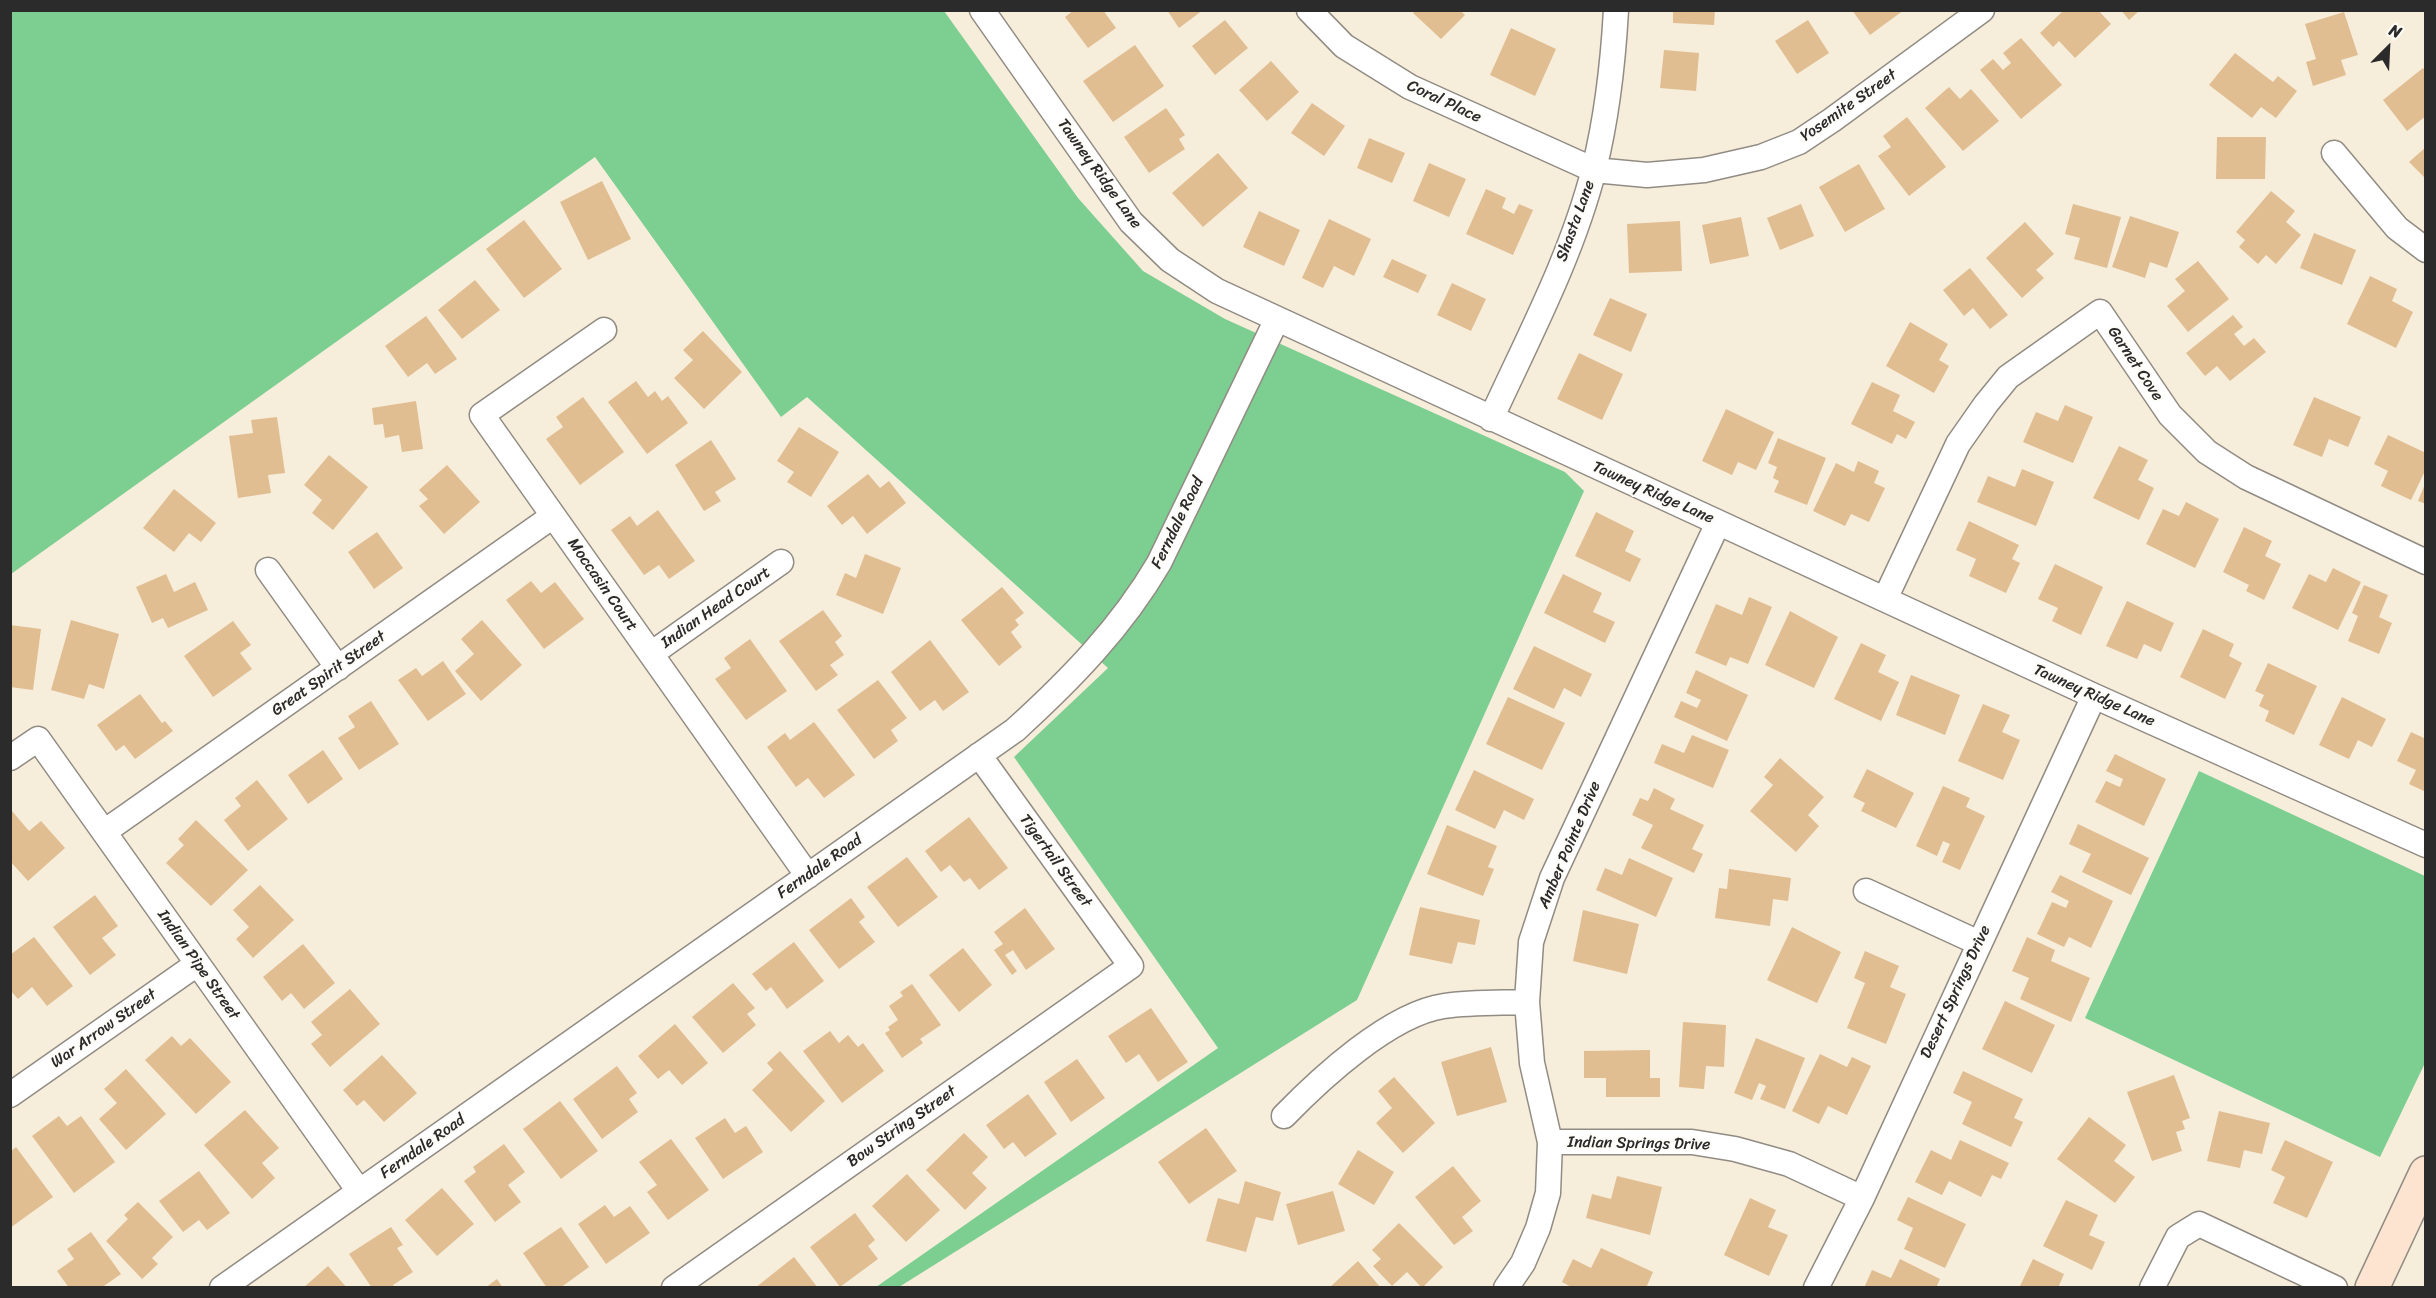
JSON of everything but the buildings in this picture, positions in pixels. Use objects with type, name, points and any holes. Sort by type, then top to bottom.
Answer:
[{"type":"main road","points":[[2372,1287],[2426,1173]]},
{"type":"street","name":"Tawney Ridge Lane","points":[[982,10],[1131,222],[1170,260],[1217,291],[2094,696],[2426,845]]},
{"type":"street","name":"Coral Place","points":[[1309,10],[1344,46],[1389,75],[1594,170]]},
{"type":"street","name":"Shasta Lane","points":[[1491,419],[1563,259],[1594,170],[1612,66],[1616,10]]},
{"type":"street","name":"Yosemite Street","points":[[1594,170],[1647,175],[1704,170],[1761,157],[1799,142],[1982,10]]},
{"type":"street","points":[[2334,153],[2397,228],[2426,250]]},
{"type":"street","name":"Garnet Cove","points":[[1885,599],[1958,444],[1986,404],[2008,377],[2100,312],[2170,415],[2207,452],[2246,477],[2426,562]]},
{"type":"street","name":"Ferndale Road","points":[[222,1287],[1015,730],[1046,702],[1114,630],[1140,595],[1159,563],[1277,319]]},
{"type":"street","name":"Moccasin Court","points":[[604,330],[482,415],[808,876]]},
{"type":"street","name":"Great Spirit Street","points":[[104,832],[553,516]]},
{"type":"street","name":"Amber Pointe Drive","points":[[1506,1287],[1522,1263],[1538,1228],[1548,1193],[1550,1142],[1532,1063],[1527,1002],[1531,942],[1552,878],[1718,523]]},
{"type":"street","name":"Indian Head Court","points":[[651,654],[781,562]]},
{"type":"street","points":[[268,570],[338,668]]},
{"type":"street","name":"Desert Springs Drive","points":[[1816,1287],[1862,1198],[2094,696]]},
{"type":"street","name":"Indian Pipe Street","points":[[10,758],[38,739],[359,1191]]},
{"type":"street","name":"Tigertail Street","points":[[979,755],[1131,966]]},
{"type":"street","points":[[1866,891],[1979,943]]},
{"type":"street","name":"War Arrow Street","points":[[10,1095],[197,964]]},
{"type":"street","name":"Bow String Street","points":[[674,1287],[1131,966]]},
{"type":"street","points":[[1284,1116],[1320,1080],[1399,1022],[1443,1006],[1527,1002]]},
{"type":"street","name":"Indian Springs Drive","points":[[1550,1142],[1692,1142],[1735,1149],[1789,1164],[1862,1198]]},
{"type":"street","points":[[2152,1287],[2178,1238],[2199,1224],[2335,1287]]},
{"type":"green space","points":[[11,11],[944,11],[1078,198],[1143,271],[1225,319],[1565,472],[1584,491],[1357,1000],[899,1287],[876,1287],[1218,1048],[1014,757],[1108,668],[807,397],[781,417],[595,157],[11,574]]},
{"type":"green space","points":[[2199,771],[2425,876],[2425,1063],[2380,1157],[2085,1018]]}]
